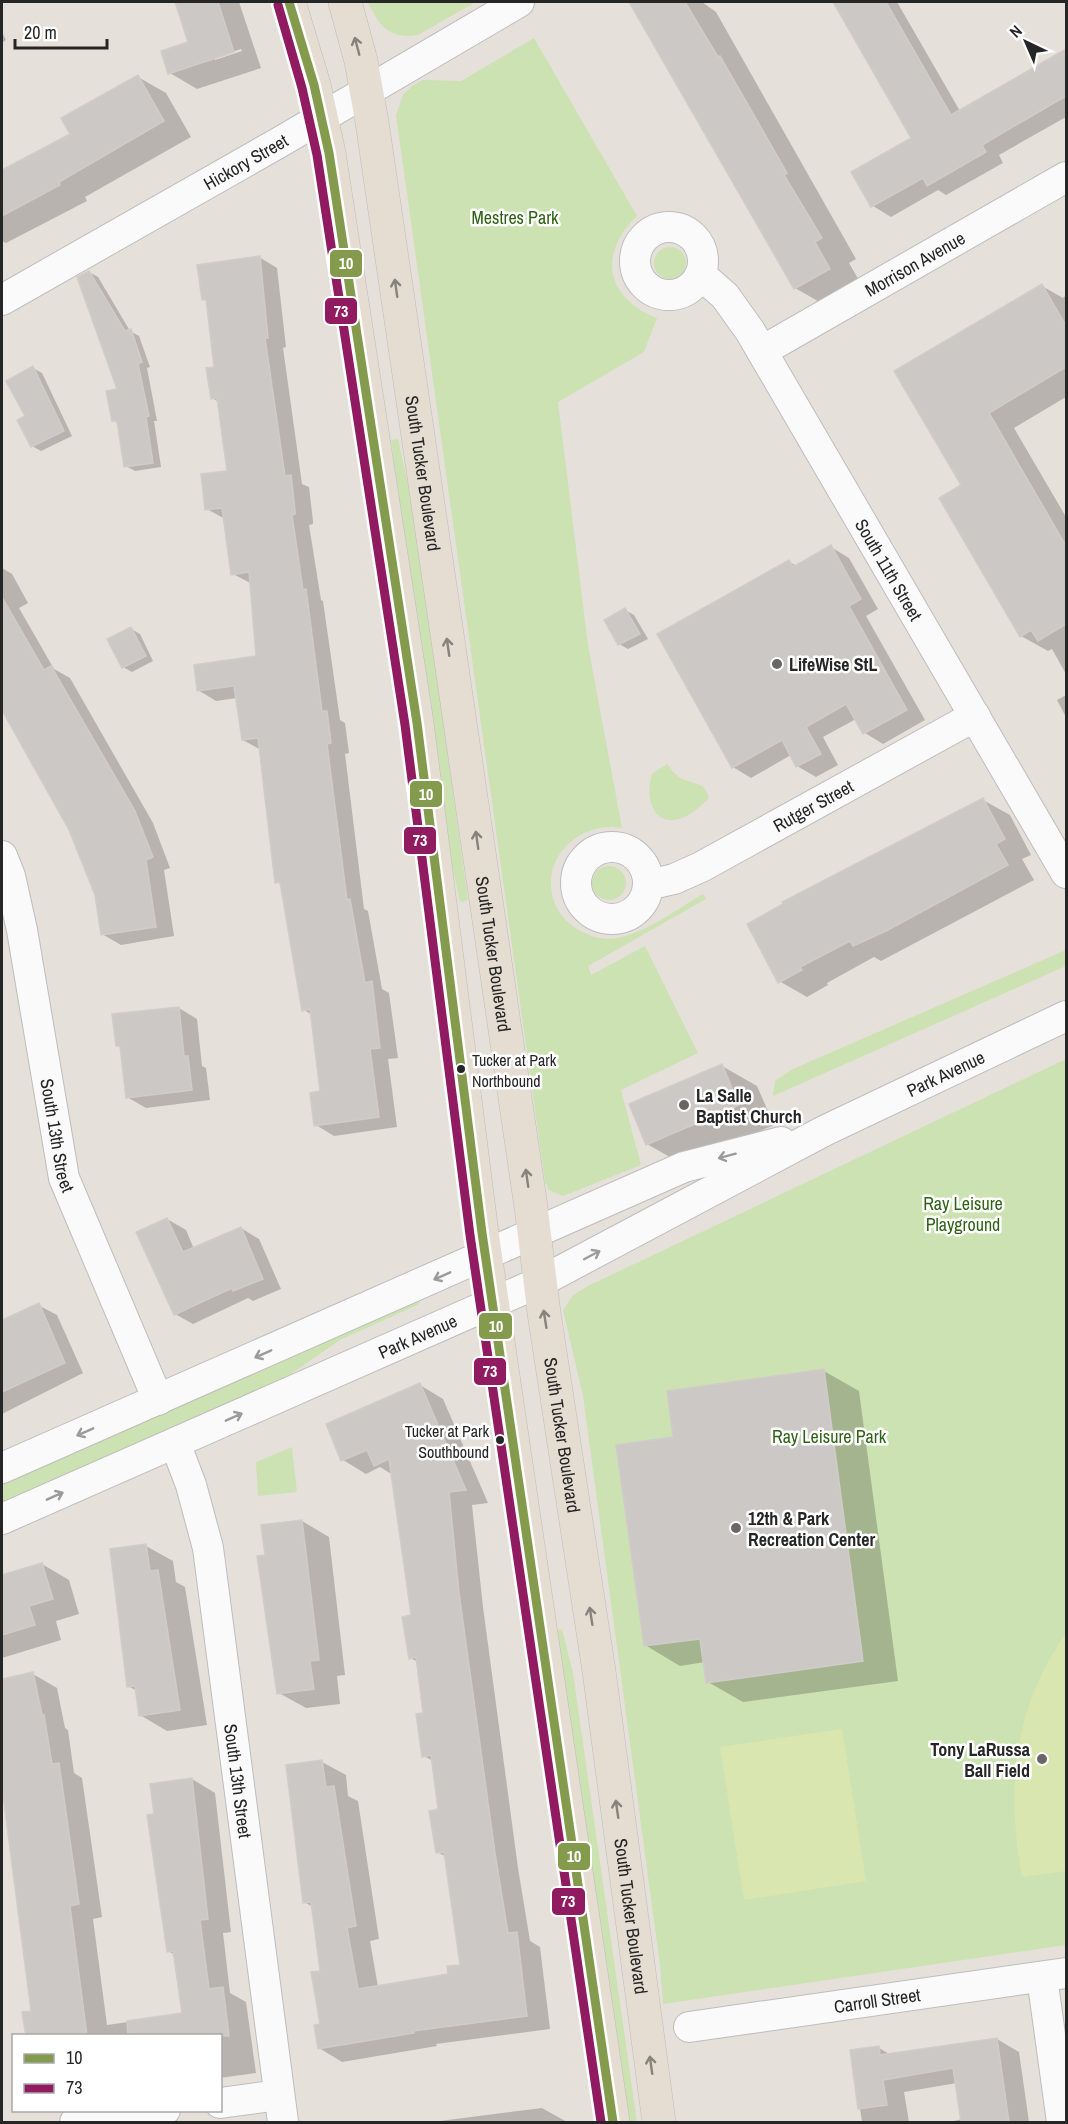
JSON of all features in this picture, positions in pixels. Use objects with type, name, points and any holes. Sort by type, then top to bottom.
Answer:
[{"type":"main road","points":[[289,2],[322,117],[417,723],[486,1257],[613,2122]]},
{"type":"main road","name":"South Tucker Boulevard","points":[[345,2],[361,61],[366,91],[540,1282],[601,1682],[659,2122]]},
{"type":"street","name":"Hickory Street","points":[[2,300],[519,2]]},
{"type":"street","name":"Morrison Avenue","points":[[762,351],[1066,177]]},
{"type":"street","name":"South 11th Street","points":[[701,275],[735,308],[762,351],[1066,873]]},
{"type":"street","name":"Rutger Street","points":[[648,885],[674,879],[701,867],[975,716]]},
{"type":"street","name":"South 13th Street","points":[[2,856],[10,876],[12,935],[64,1178],[158,1400]]},
{"type":"street","name":"Park Avenue","points":[[2,1519],[540,1282],[824,1131],[1066,1016]]},
{"type":"street","name":"Park Avenue","points":[[2,1468],[534,1236],[684,1167],[824,1131]]},
{"type":"street","name":"South 13th Street","points":[[175,1443],[191,1485],[208,1548],[281,2109]]},
{"type":"street","points":[[1054,1975],[1062,2122]]},
{"type":"street","name":"Carroll Street","points":[[689,2027],[1054,1975]]},
{"type":"street","points":[[222,2103],[281,2109]]},
{"type":"street","points":[[75,2122],[150,2112]]},
{"type":"green space","points":[[368,2],[476,2],[418,35],[408,36],[386,29],[376,18]]},
{"type":"green space","name":"Mestres Park","points":[[534,38],[637,216],[616,245],[612,259],[613,273],[618,287],[626,299],[657,318],[644,352],[558,402],[588,645],[622,828],[607,827],[593,830],[568,844],[559,855],[553,868],[551,883],[553,898],[562,916],[578,930],[598,938],[608,939],[640,931],[703,894],[706,899],[588,966],[591,975],[645,946],[698,1053],[621,1090],[641,1165],[563,1196],[549,1190],[545,1182],[396,115],[403,95],[412,86],[423,80],[461,81]]},
{"type":"green space","points":[[670,247],[682,251],[686,263],[682,275],[670,279],[658,275],[654,263],[658,251]]},
{"type":"green space","points":[[398,439],[414,511],[468,900],[460,902],[447,843],[391,440]]},
{"type":"green space","points":[[667,764],[680,778],[702,786],[709,798],[691,813],[675,820],[662,818],[657,814],[650,794],[652,774]]},
{"type":"green space","points":[[609,866],[621,871],[626,883],[621,895],[609,900],[597,895],[592,883],[597,871]]},
{"type":"green space","points":[[1066,950],[1066,966],[773,1096],[775,1081],[793,1069]]},
{"type":"green space","name":"Ray Leisure Park","points":[[1066,1059],[1066,1945],[663,2004],[660,1965],[583,1396],[563,1310],[573,1295],[590,1285]]},
{"type":"green space","points":[[419,1299],[420,1303],[417,1305],[340,1340],[276,1384],[2,1504],[2,1481]]},
{"type":"green space","points":[[292,1447],[297,1492],[258,1496],[256,1462]]},
{"type":"green space","points":[[562,1629],[573,1673],[637,2122],[627,2122],[555,1631]]},
{"type":"green space","name":"Tony LaRussa Ball Field","points":[[1066,1633],[1066,1871],[1022,1877],[1015,1812],[1018,1750],[1035,1691],[1048,1662]]},
{"type":"green space","points":[[842,1729],[866,1881],[744,1900],[720,1747]]},
{"type":"building","points":[[175,2],[218,2],[234,52],[168,74],[161,51],[188,42]]},
{"type":"building","points":[[629,2],[685,2],[718,57],[720,56],[787,173],[784,175],[822,238],[815,242],[830,269],[794,289]]},
{"type":"building","points":[[833,2],[886,2],[951,115],[1066,49],[1066,96],[982,145],[986,152],[927,186],[923,178],[871,207],[851,172],[911,138]]},
{"type":"building","points":[[138,75],[164,121],[59,182],[60,185],[2,216],[2,170],[70,134],[61,118]]},
{"type":"building","points":[[260,256],[268,338],[265,338],[285,476],[291,475],[295,510],[295,514],[292,515],[303,590],[306,589],[322,711],[327,711],[331,743],[327,744],[347,900],[350,899],[365,983],[372,981],[380,1048],[370,1049],[379,1117],[314,1126],[310,1093],[320,1091],[310,1009],[302,1011],[280,882],[275,883],[258,738],[242,740],[234,686],[197,691],[194,665],[256,656],[249,572],[231,575],[222,508],[205,510],[201,474],[227,471],[217,398],[211,399],[206,368],[214,367],[206,299],[202,300],[197,265]]},
{"type":"building","points":[[89,271],[125,331],[131,329],[142,362],[138,364],[149,416],[146,417],[153,463],[124,467],[117,421],[112,421],[106,391],[117,389],[77,277]]},
{"type":"building","points":[[1042,284],[1066,326],[1066,367],[989,413],[1066,546],[1066,624],[1038,641],[1031,630],[1020,637],[939,498],[961,485],[894,371]]},
{"type":"building","points":[[33,366],[64,431],[31,447],[17,420],[25,416],[6,381]]},
{"type":"building","name":"LifeWise StL","points":[[831,545],[861,599],[849,606],[907,710],[863,734],[846,704],[806,727],[821,754],[796,767],[782,740],[732,768],[657,634],[789,560],[793,567]]},
{"type":"building","points":[[2,597],[44,670],[51,666],[135,811],[153,857],[146,860],[156,927],[101,935],[95,895],[69,830],[2,710]]},
{"type":"building","points":[[625,608],[640,634],[618,645],[604,620]]},
{"type":"building","points":[[131,627],[146,656],[122,668],[107,639]]},
{"type":"building","points":[[983,798],[1005,839],[996,844],[1008,865],[886,931],[853,946],[850,941],[800,967],[802,970],[778,983],[747,924],[783,904],[782,902]]},
{"type":"building","points":[[179,1007],[184,1056],[188,1056],[192,1090],[126,1098],[120,1046],[116,1046],[112,1014]]},
{"type":"building","name":"La Salle Baptist Church","points":[[722,1064],[739,1105],[646,1145],[629,1104]]},
{"type":"building","points":[[167,1218],[183,1252],[241,1227],[263,1279],[233,1291],[232,1288],[174,1315],[136,1232]]},
{"type":"building","points":[[39,1303],[65,1363],[2,1392],[2,1320]]},
{"type":"building","name":"12th & Park Recreation Center","points":[[824,1369],[863,1661],[706,1683],[700,1639],[644,1646],[616,1445],[673,1437],[667,1391]]},
{"type":"building","points":[[420,1383],[466,1490],[449,1492],[459,1593],[495,1853],[508,1933],[517,1932],[527,2016],[413,2031],[414,2033],[318,2049],[314,2025],[320,2024],[311,1972],[320,1971],[311,1902],[303,1903],[286,1765],[322,1760],[326,1787],[334,1786],[356,1926],[347,1928],[358,1989],[448,1974],[447,1966],[460,1965],[444,1852],[436,1853],[429,1811],[438,1809],[431,1755],[422,1757],[416,1714],[423,1713],[416,1657],[409,1659],[402,1617],[411,1615],[389,1459],[374,1466],[367,1450],[341,1461],[326,1424]]},
{"type":"building","points":[[302,1520],[319,1660],[310,1661],[314,1689],[277,1694],[257,1556],[265,1555],[261,1525]]},
{"type":"building","points":[[146,1544],[150,1571],[158,1570],[180,1710],[139,1716],[135,1686],[127,1687],[110,1549]]},
{"type":"building","points":[[42,1563],[53,1599],[29,1606],[35,1625],[2,1635],[2,1575]]},
{"type":"building","points":[[33,1672],[42,1715],[44,1715],[52,1764],[59,1763],[79,1904],[70,1906],[87,2034],[26,2034],[22,2012],[31,2011],[2,1787],[2,1679]]},
{"type":"building","points":[[192,1778],[208,1919],[200,1920],[209,1989],[223,1987],[229,2036],[222,2036],[222,2034],[128,2034],[127,2021],[182,2013],[173,1951],[167,1952],[147,1815],[154,1814],[150,1784]]},
{"type":"building","points":[[997,2038],[1009,2122],[961,2122],[953,2068],[883,2080],[887,2105],[858,2109],[850,2050],[879,2046],[880,2055]]},
{"type":"transit line","name":"10","points":[[289,2],[314,85],[329,153],[417,723],[482,1233],[613,2122]]},
{"type":"transit line","name":"73","points":[[278,5],[302,88],[317,155],[405,725],[470,1235],[601,2122]]},
{"type":"place","name":"LifeWise StL","points":[[777,664]]},
{"type":"place","name":"Tucker at Park Northbound","points":[[461,1069]]},
{"type":"place","name":"La Salle Baptist Church","points":[[684,1105]]},
{"type":"place","name":"Tucker at Park Southbound","points":[[500,1440]]},
{"type":"place","name":"12th & Park Recreation Center","points":[[736,1528]]},
{"type":"place","name":"Tony LaRussa Ball Field","points":[[1042,1759]]},
{"type":"park label","name":"Ray Leisure Playground","points":[[963,1213]]}]
